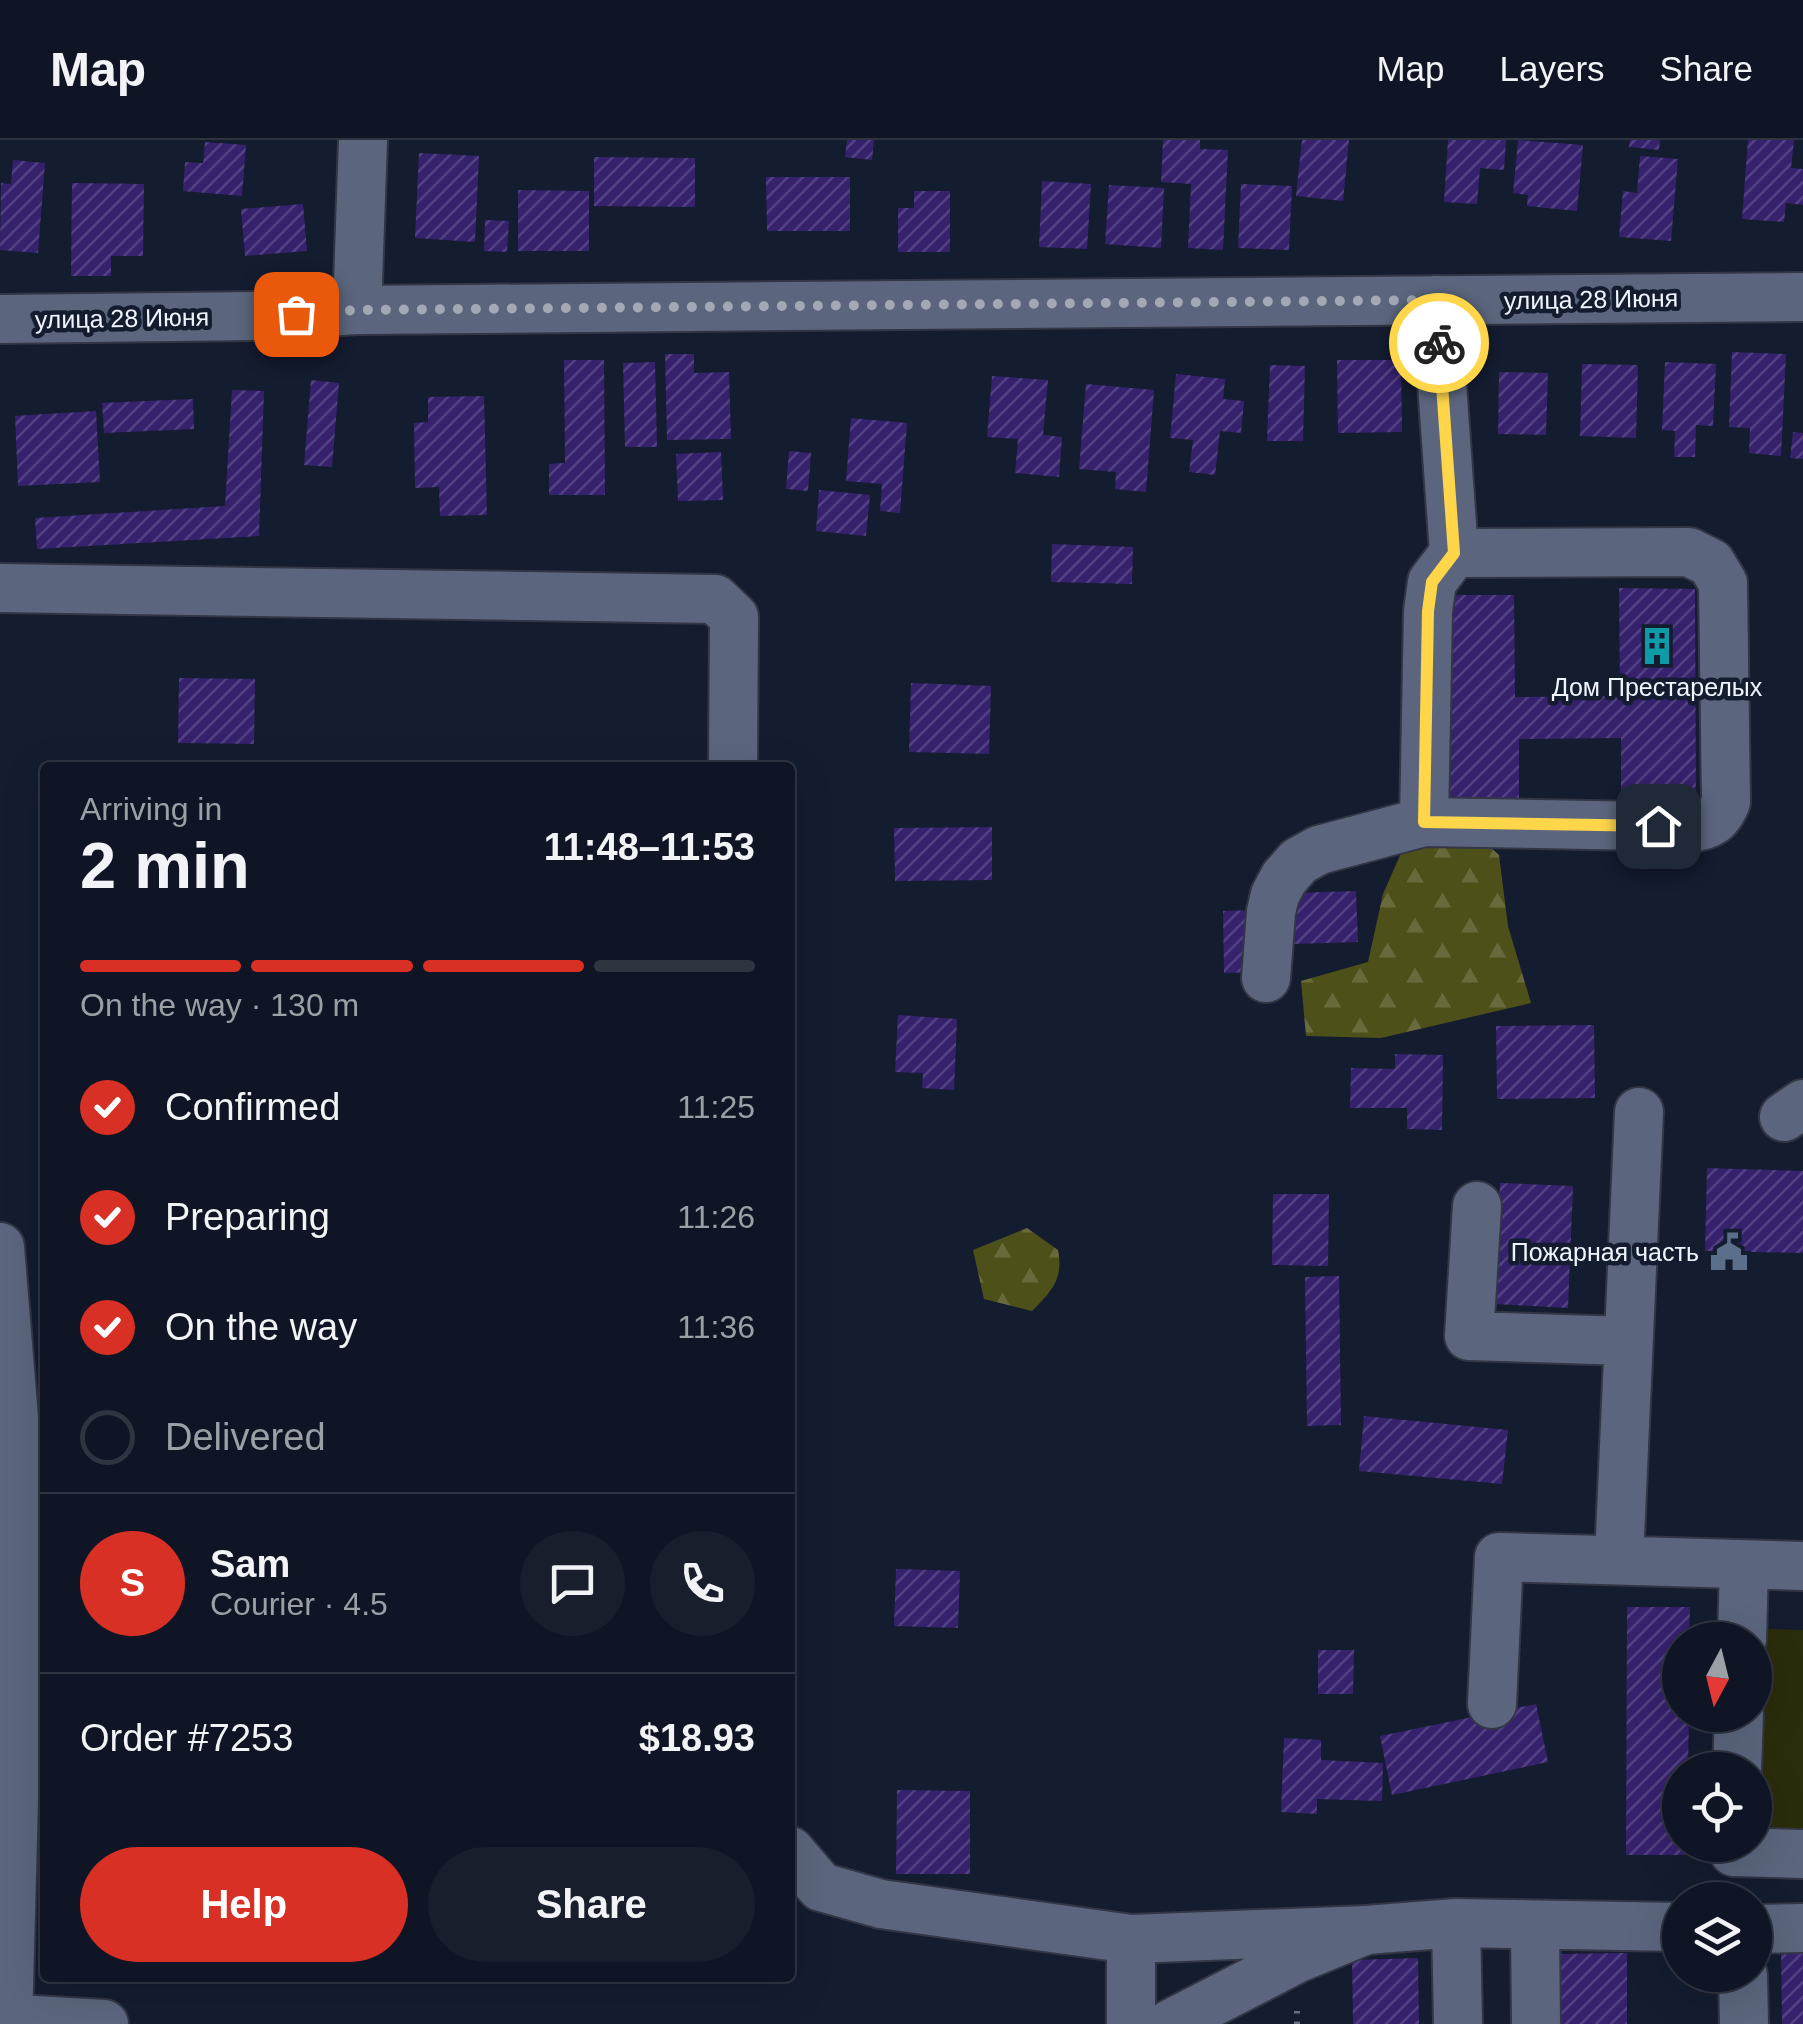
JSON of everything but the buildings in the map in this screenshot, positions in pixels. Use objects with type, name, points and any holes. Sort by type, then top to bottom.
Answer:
[{"type":"street","points":[[357,310],[363,140]]},
{"type":"street","name":"улица 28 Июня","points":[[0,319],[265,316],[357,310],[1803,296]]},
{"type":"street","points":[[1424,822],[1428,611],[1432,582],[1454,553],[1436,300]]},
{"type":"street","points":[[1266,978],[1275,895],[1299,861],[1320,850],[1424,822],[1697,828],[1720,817],[1726,802],[1724,584],[1711,564],[1689,552],[1454,553]]},
{"type":"street","points":[[0,588],[715,599],[734,617],[733,755]]},
{"type":"street","points":[[1619,1559],[1639,1112]]},
{"type":"street","points":[[1477,1206],[1470,1336],[1628,1341]]},
{"type":"street","points":[[0,1247],[32,1480],[8,1713],[5,2020],[104,2024]]},
{"type":"street","points":[[1492,1704],[1500,1557],[1803,1566]]},
{"type":"street","points":[[1742,1622],[1744,1565]]},
{"type":"street","points":[[1772,1853],[1803,1854]]},
{"type":"street","points":[[795,1857],[821,1887],[880,1904],[1131,1939],[1456,1923],[1662,1928]]},
{"type":"street","points":[[1456,1923],[1458,2024]]},
{"type":"street","points":[[1535,1925],[1536,2024]]},
{"type":"street","points":[[1772,1928],[1803,1928]]},
{"type":"street","points":[[1170,2024],[1298,1958],[1366,1930]]},
{"type":"street","points":[[1130,2024],[1131,1939]]},
{"type":"street","points":[[1743,1992],[1744,2024]]},
{"type":"shaded area","points":[[1772,1629],[1803,1630],[1803,1854],[1772,1848],[1772,1752],[1755,1752],[1755,1732],[1772,1732]]},
{"type":"green space","points":[[1476,834],[1499,855],[1508,926],[1531,1003],[1381,1038],[1306,1036],[1301,981],[1368,962],[1383,894],[1402,851]]},
{"type":"green space","points":[[1027,1228],[1058,1250],[1059,1260],[1054,1284],[1032,1311],[984,1299],[973,1250]]},
{"type":"way so far","points":[[296,314],[357,310],[1436,300],[1439,343]]},
{"type":"place","name":"Дом Престарелых","points":[[1657,646]]},
{"type":"place","name":"Пожарная часть","points":[[1729,1252]]},
{"type":"route","points":[[1439,343],[1454,553],[1432,582],[1428,611],[1424,822],[1658,826]]}]
